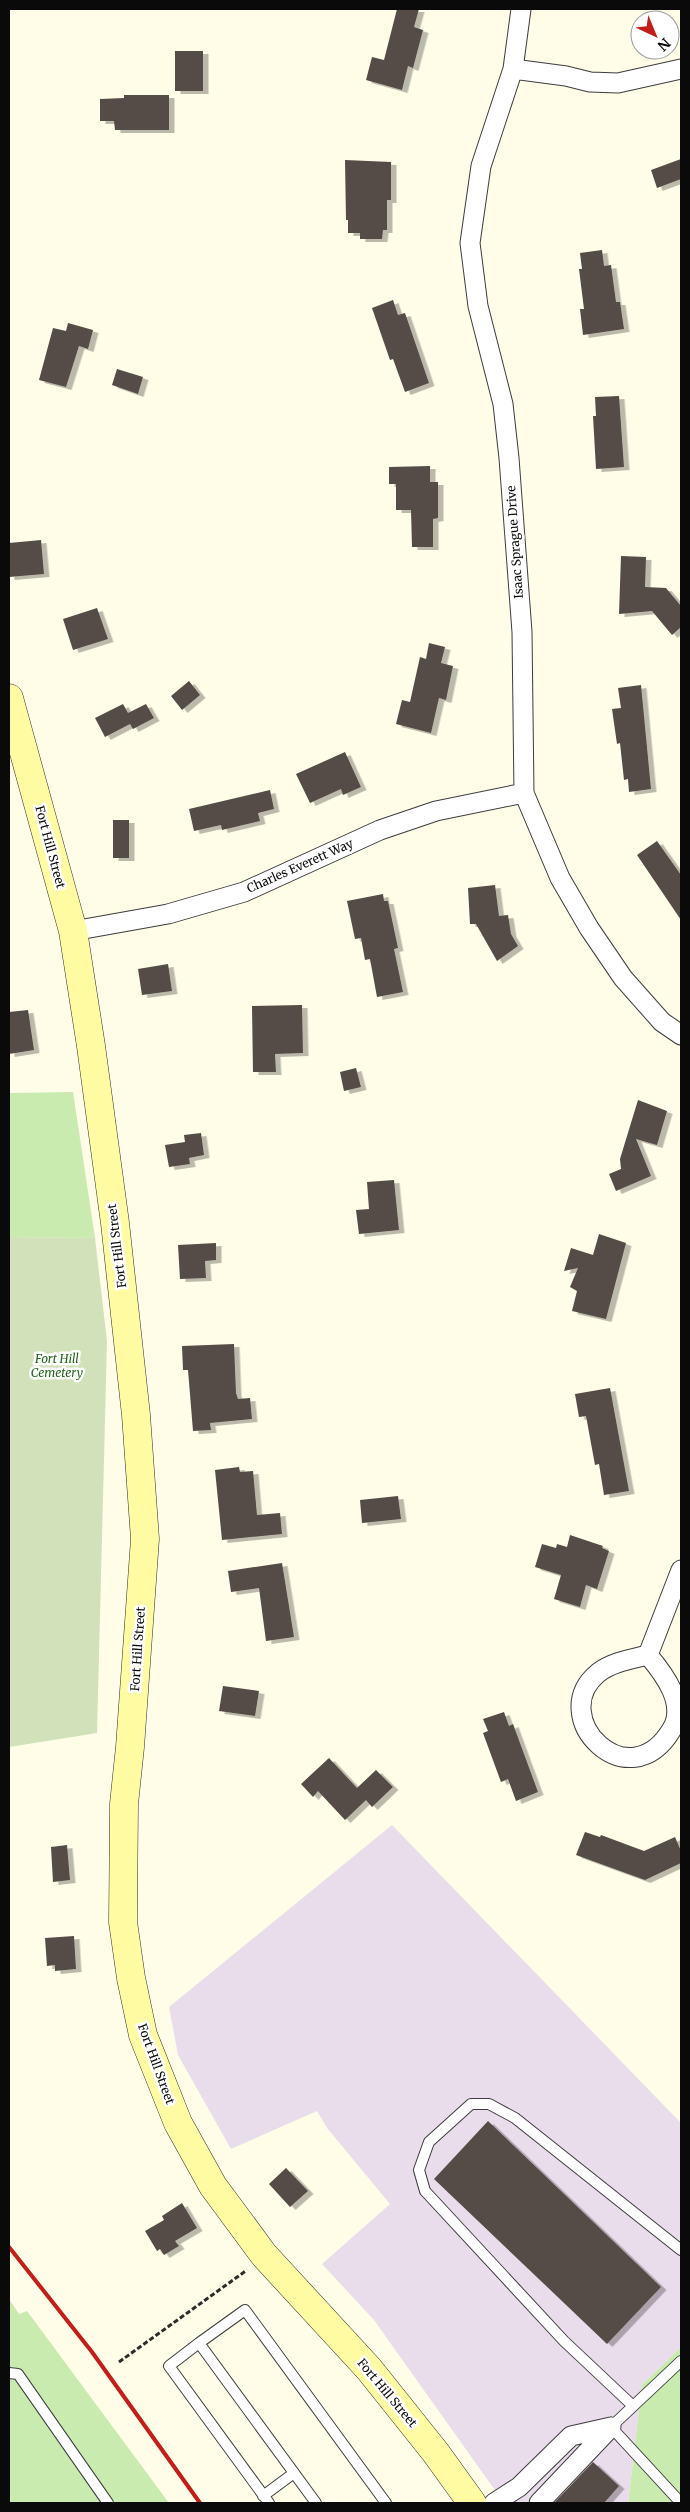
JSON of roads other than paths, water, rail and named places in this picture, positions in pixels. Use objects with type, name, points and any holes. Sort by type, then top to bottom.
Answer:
[{"type":"main road","name":"Fort Hill Street","points":[[9,698],[73,931],[115,1222],[136,1416],[145,1540],[132,1728],[124,1804],[123,1922],[129,1969],[143,2035],[178,2123],[213,2186],[264,2255],[369,2369],[472,2503]]},
{"type":"street","name":"Isaac Sprague Drive","points":[[521,9],[513,69],[481,166],[470,243],[478,306],[503,404],[510,458],[522,632],[524,793],[560,878],[588,928],[623,978],[662,1022],[681,1034]]},
{"type":"street","points":[[513,69],[566,76],[590,82],[618,83],[681,69]]},
{"type":"street","name":"Charles Everett Way","points":[[73,931],[168,914],[236,894],[389,827],[436,811],[524,793]]},
{"type":"street","points":[[648,1655],[681,1570]]},
{"type":"street","points":[[648,1655],[661,1670],[673,1694],[678,1714],[676,1723],[661,1746],[643,1757],[634,1759],[611,1754],[600,1747],[587,1730],[580,1708],[582,1696],[598,1674],[618,1663],[648,1655]]},
{"type":"street","points":[[494,2503],[519,2487],[571,2436],[611,2426]]},
{"type":"street","points":[[539,2503],[611,2426]]},
{"type":"lane","points":[[633,2406],[564,2341],[425,2191],[419,2170],[429,2142],[471,2104],[489,2104],[515,2118],[681,2250]]},
{"type":"lane","points":[[294,2473],[266,2499],[169,2366],[245,2310],[386,2503]]},
{"type":"lane","points":[[198,2343],[316,2503]]},
{"type":"lane","points":[[681,2361],[611,2426],[681,2503]]},
{"type":"lane","points":[[9,2373],[18,2374],[108,2503]]},
{"type":"railway","points":[[9,2247],[92,2352],[200,2503]]},
{"type":"park label","name":"Fort Hill Cemetery","points":[[57,1366]]}]
